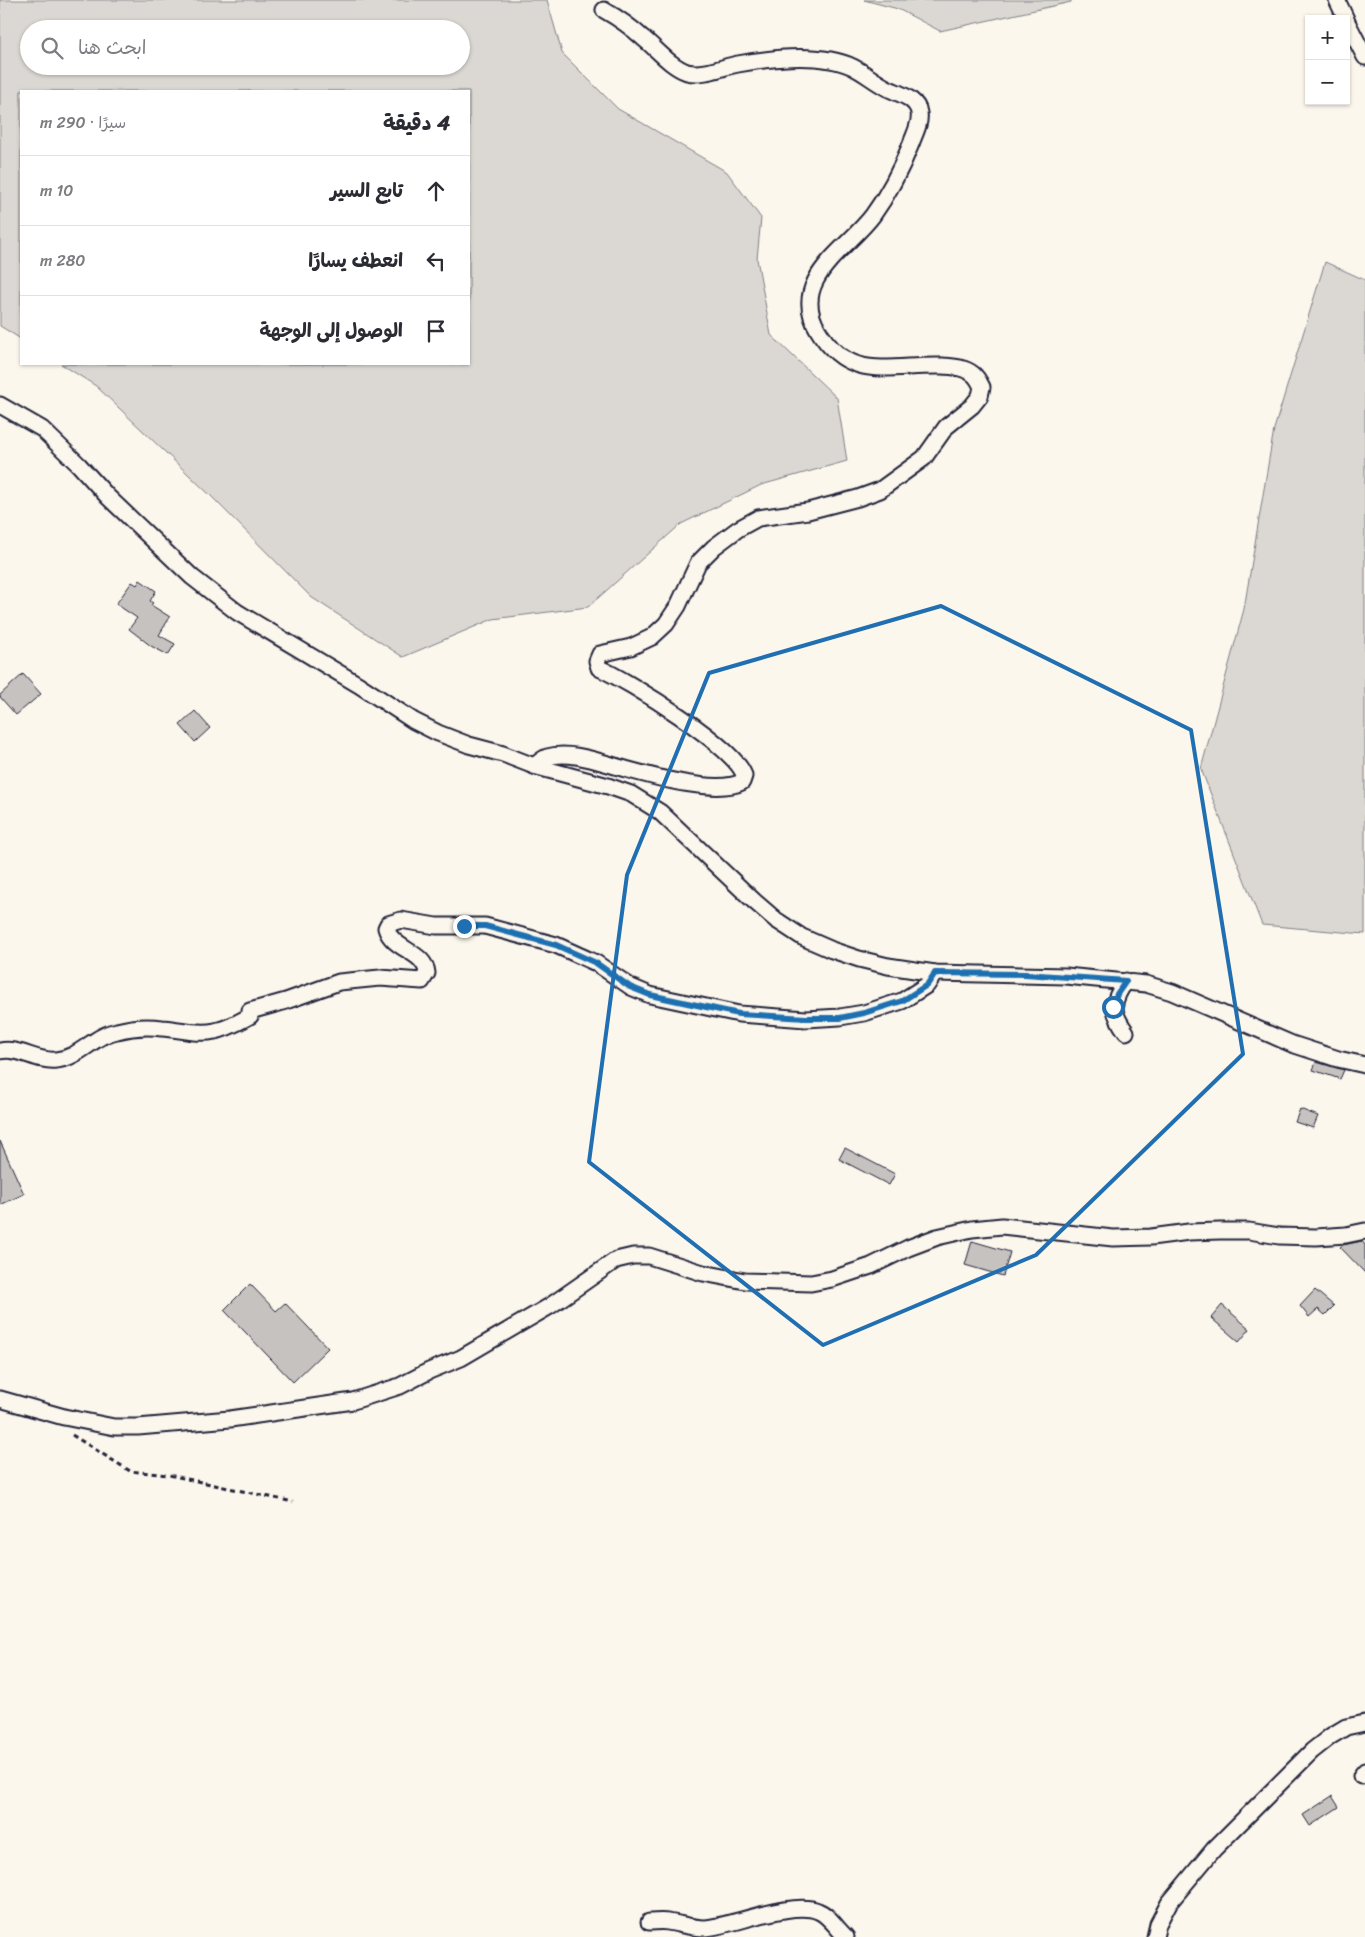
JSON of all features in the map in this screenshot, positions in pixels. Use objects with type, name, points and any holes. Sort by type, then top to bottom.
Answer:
[{"type":"street","points":[[1337,0],[1344,15]]},
{"type":"street","points":[[534,766],[545,758],[555,756],[578,757],[688,784],[734,786],[742,782],[744,776],[740,765],[706,735],[630,684],[599,668],[597,661],[600,654],[631,647],[652,637],[666,624],[678,606],[698,563],[714,547],[738,529],[758,518],[808,511],[858,498],[880,490],[924,458],[946,427],[972,406],[980,396],[982,387],[974,374],[959,367],[865,368],[846,360],[830,348],[816,328],[810,312],[810,297],[814,281],[823,267],[873,215],[903,165],[920,116],[918,106],[913,100],[885,87],[853,67],[820,58],[771,59],[701,73],[689,72],[675,67],[642,37],[618,18],[604,10]]},
{"type":"street","points":[[1350,27],[1365,56]]},
{"type":"street","points":[[0,405],[42,430],[192,578],[237,612],[422,725],[469,745],[632,794],[660,812],[754,901],[776,920],[802,937],[859,959],[888,966],[935,973],[1025,974],[1146,984],[1172,992],[1292,1044],[1338,1059],[1365,1065]]},
{"type":"street","points":[[0,1052],[14,1051],[45,1060],[57,1060],[81,1051],[102,1036],[112,1032],[146,1027],[190,1033],[217,1031],[250,1016],[250,1011],[339,982],[380,978],[422,981],[427,972],[423,961],[395,943],[387,933],[386,928],[388,924],[400,920],[436,926],[485,926],[556,945],[596,963],[630,987],[650,995],[739,1014],[840,1018],[864,1013],[902,1001],[927,985],[935,973]]},
{"type":"street","points":[[1126,981],[1117,994],[1113,1007],[1117,1020],[1126,1032]]},
{"type":"street","points":[[0,1399],[56,1416],[114,1427],[138,1428],[230,1419],[352,1401],[400,1386],[429,1371],[461,1358],[550,1306],[616,1260],[633,1256],[648,1256],[703,1273],[745,1281],[811,1283],[832,1279],[871,1266],[908,1248],[937,1237],[972,1229],[1002,1226],[1113,1238],[1220,1231],[1249,1231],[1279,1236],[1316,1237],[1346,1235],[1365,1231]]},
{"type":"street","points":[[1155,1937],[1158,1924],[1170,1903],[1197,1868],[1225,1837],[1325,1741],[1346,1727],[1365,1723]]},
{"type":"street","points":[[649,1922],[666,1922],[693,1928],[708,1928],[752,1916],[807,1909],[818,1911],[846,1937]]},
{"type":"path","points":[[56,1416],[62,1428],[130,1471],[169,1475],[292,1502]]},
{"type":"highlighted area","points":[[941,606],[1191,730],[1243,1054],[1036,1255],[823,1345],[589,1162],[627,875],[709,673]]},
{"type":"shaded area","points":[[0,0],[547,0],[562,53],[618,109],[727,172],[761,218],[757,259],[771,335],[837,398],[847,461],[761,485],[681,524],[588,607],[493,619],[403,657],[311,597],[210,495],[96,386],[63,365],[470,365],[470,90],[20,90],[20,338],[0,326]]},
{"type":"shaded area","points":[[864,0],[1071,0],[1071,2],[940,31],[898,9]]},
{"type":"shaded area","points":[[1325,262],[1365,280],[1365,934],[1262,925],[1201,769],[1244,609],[1274,429]]},
{"type":"building","points":[[140,580],[156,591],[150,601],[153,603],[151,605],[170,617],[159,635],[175,644],[168,655],[151,646],[129,629],[137,618],[116,604],[132,582],[137,585]]},
{"type":"building","points":[[23,674],[41,694],[16,715],[0,695]]},
{"type":"building","points":[[195,711],[210,728],[195,742],[180,725]]},
{"type":"building","points":[[1316,1062],[1344,1070],[1340,1079],[1313,1070]]},
{"type":"building","points":[[1300,1109],[1318,1116],[1313,1128],[1295,1122]]},
{"type":"building","points":[[0,1141],[24,1194],[0,1205]]},
{"type":"building","points":[[845,1148],[895,1174],[889,1185],[839,1159]]},
{"type":"building","points":[[972,1241],[1010,1252],[1003,1276],[965,1265]]},
{"type":"building","points":[[1362,1241],[1365,1245],[1365,1273],[1340,1247]]},
{"type":"building","points":[[250,1284],[276,1311],[285,1303],[328,1348],[293,1382],[224,1310]]},
{"type":"building","points":[[1315,1290],[1334,1306],[1325,1315],[1318,1309],[1309,1317],[1300,1306]]},
{"type":"building","points":[[1222,1305],[1250,1329],[1239,1342],[1211,1318]]},
{"type":"building","points":[[1332,1796],[1339,1807],[1310,1826],[1303,1815]]},
{"type":"route","points":[[464,926],[485,926],[501,932],[556,945],[596,963],[630,987],[650,995],[739,1014],[840,1018],[864,1013],[902,1001],[918,992],[927,985],[935,973],[1025,974],[1126,981],[1117,994],[1113,1007]]}]
